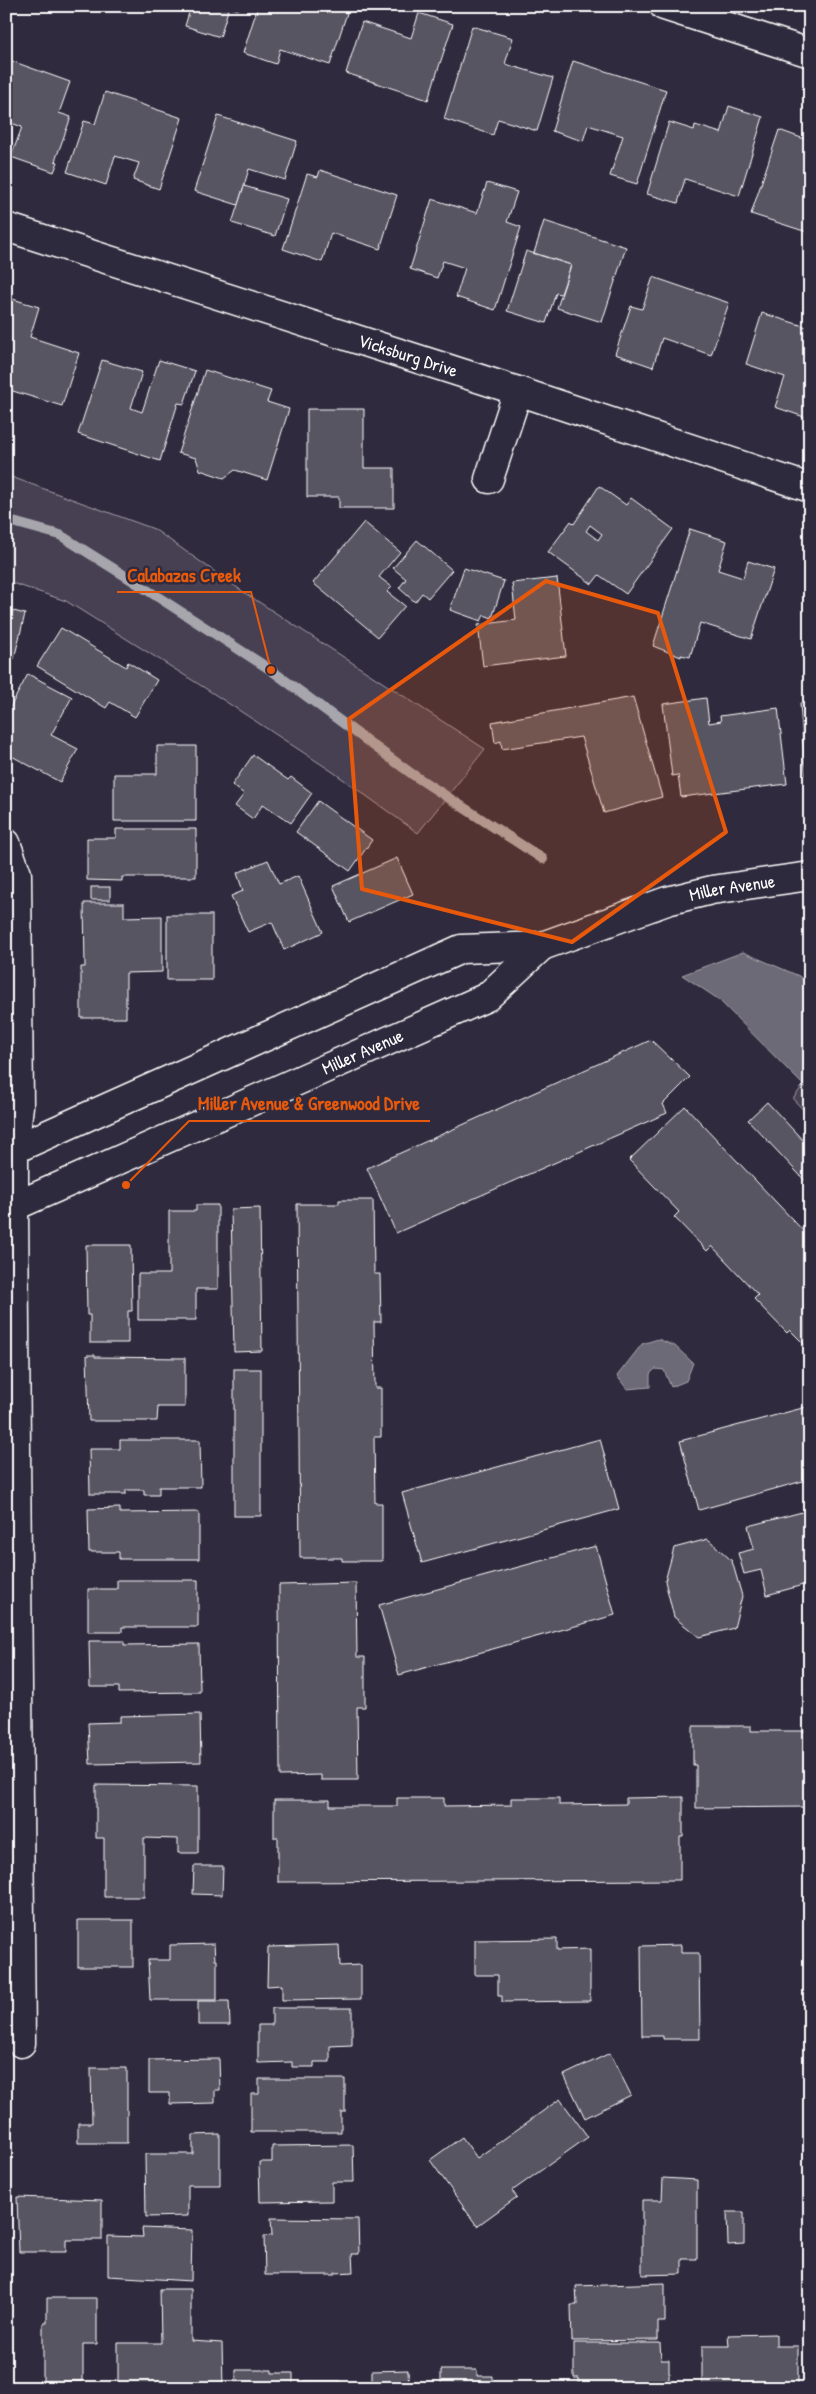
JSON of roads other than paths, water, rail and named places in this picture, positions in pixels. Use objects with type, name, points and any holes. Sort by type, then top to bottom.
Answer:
[{"type":"street","points":[[664,6],[810,53]]},
{"type":"street","name":"Vicksburg Drive","points":[[6,227],[518,390],[810,488]]},
{"type":"street","points":[[489,479],[518,390]]},
{"type":"street","points":[[6,843],[18,874],[19,1106],[10,1152],[10,1209],[12,1710],[21,2043]]},
{"type":"street","name":"Miller Avenue","points":[[10,1152],[460,950],[542,946],[667,901],[712,890],[810,876]]},
{"type":"street","name":"Miller Avenue","points":[[10,1209],[487,997],[542,946]]},
{"type":"waterway","points":[[6,520],[60,535],[127,577],[271,670],[412,774],[543,859]]},
{"type":"place","name":"Calabazas Creek","points":[[271,670]]},
{"type":"place","name":"Miller Avenue & Greenwood Drive","points":[[126,1185]]}]
